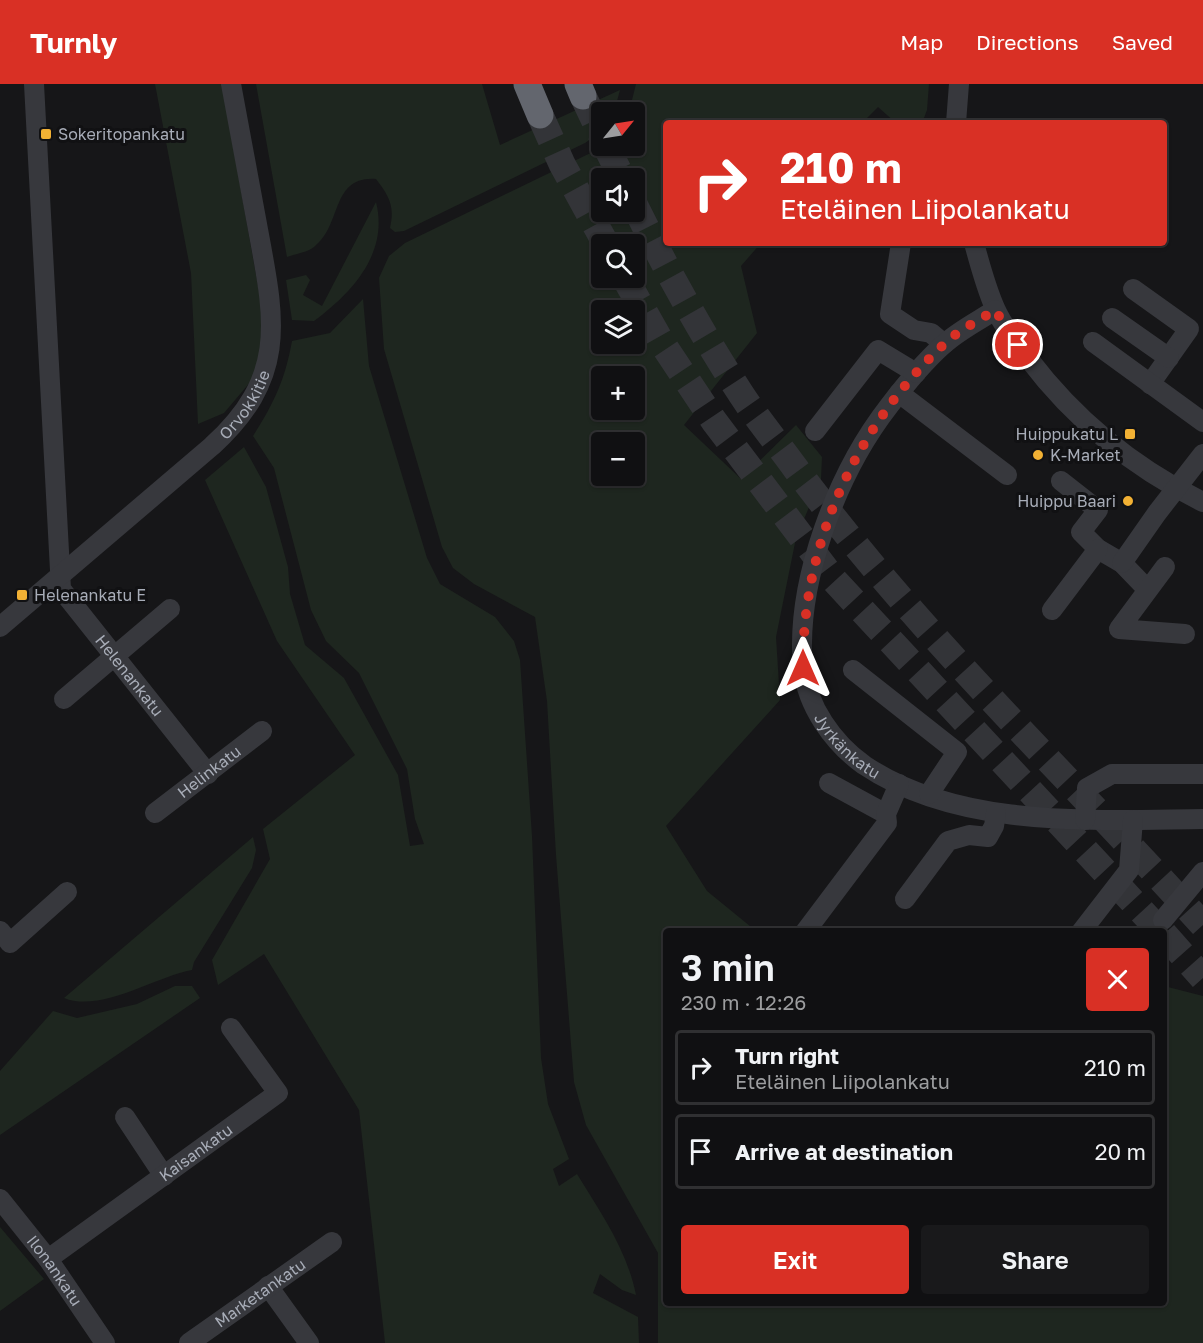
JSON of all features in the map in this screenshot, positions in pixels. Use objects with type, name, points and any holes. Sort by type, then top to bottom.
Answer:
[{"type":"highway","points":[[527,84],[540,115]]},
{"type":"street","points":[[34,84],[61,574]]},
{"type":"street","name":"Orvokkitie","points":[[0,627],[232,428],[245,412],[264,374],[272,335],[272,309],[231,84]]},
{"type":"street","points":[[956,120],[959,84]]},
{"type":"street","points":[[901,246],[890,314],[914,330],[931,333],[944,344]]},
{"type":"street","points":[[975,246],[995,310],[1039,373],[1080,417],[1114,447],[1176,489],[1203,502]]},
{"type":"street","points":[[1133,289],[1189,328],[1150,384]]},
{"type":"street","name":"Jyrkänkatu","points":[[995,310],[944,344],[916,373],[856,454],[839,490],[815,560],[803,632],[803,668],[808,689],[822,720],[832,735],[862,763],[899,784],[929,794],[996,813],[1038,819],[1203,819]]},
{"type":"street","points":[[1112,318],[1169,358]]},
{"type":"street","points":[[1093,342],[1203,422]]},
{"type":"street","points":[[815,431],[878,350],[916,373]]},
{"type":"street","points":[[899,393],[1007,475]]},
{"type":"street","points":[[1122,563],[1203,454]]},
{"type":"street","points":[[1061,481],[1098,510],[1081,532],[1098,549],[1122,563],[1147,589]]},
{"type":"street","points":[[1052,610],[1098,549]]},
{"type":"street","points":[[1165,567],[1119,629],[1185,634]]},
{"type":"street","name":"Helenankatu","points":[[61,574],[61,589],[208,774]]},
{"type":"street","points":[[64,699],[116,658],[170,609]]},
{"type":"street","points":[[853,670],[957,752],[929,794]]},
{"type":"street","name":"Helinkatu","points":[[155,813],[262,731]]},
{"type":"street","points":[[1085,820],[1087,788],[1112,774],[1203,774]]},
{"type":"street","points":[[829,783],[886,814]]},
{"type":"street","points":[[808,928],[887,823],[886,814],[899,784]]},
{"type":"street","points":[[905,899],[948,841],[969,835],[988,837],[994,826],[996,813]]},
{"type":"street","points":[[1084,928],[1129,870],[1133,820]]},
{"type":"street","points":[[1163,920],[1203,872]]},
{"type":"street","points":[[0,931],[10,943],[67,892]]},
{"type":"street","name":"Kaisankatu","points":[[48,1259],[278,1093],[231,1028]]},
{"type":"street","points":[[125,1117],[164,1176]]},
{"type":"street","name":"Ilonankatu","points":[[0,1199],[48,1259],[105,1343]]},
{"type":"street","name":"Marketankatu","points":[[189,1343],[332,1242]]},
{"type":"street","points":[[268,1286],[309,1343]]},
{"type":"shaded area","points":[[155,84],[222,84],[261,303],[261,350],[252,380],[224,413],[198,424],[191,273]]},
{"type":"shaded area","points":[[256,84],[482,84],[500,145],[591,103],[591,139],[585,143],[404,231],[395,232],[390,228],[392,213],[390,202],[376,179],[361,180],[351,185],[344,193],[323,238],[311,249],[287,257]]},
{"type":"shaded area","points":[[636,84],[929,84],[927,110],[923,120],[893,120],[878,107],[865,120],[663,120],[663,246],[758,246],[741,266],[757,333],[684,425],[741,479],[796,425],[822,457],[821,479],[796,538],[776,637],[780,700],[666,826],[707,891],[752,928],[663,928],[663,1306],[1167,1306],[1167,987],[1203,996],[1203,1343],[658,1343],[658,1253],[586,1125],[574,1082],[556,855],[547,701],[535,617],[474,584],[453,568],[442,547],[384,349],[379,278],[389,256],[405,243],[591,153],[591,156],[645,156],[645,102],[632,102]]},
{"type":"shaded area","points":[[620,90],[617,102],[594,102]]},
{"type":"shaded area","points":[[376,202],[379,221],[377,238],[364,270],[342,298],[314,321],[292,320],[286,280],[306,275],[310,280],[303,295],[322,306]]},
{"type":"shaded area","points":[[363,299],[369,366],[427,558],[440,584],[495,617],[514,641],[520,660],[532,836],[541,1058],[548,1104],[569,1159],[553,1169],[559,1186],[577,1174],[620,1247],[636,1295],[622,1290],[600,1274],[593,1293],[638,1317],[639,1343],[385,1343],[359,1110],[264,954],[218,985],[212,960],[270,859],[263,829],[355,755],[277,641],[205,480],[244,447],[266,487],[288,567],[290,594],[305,645],[344,678],[398,775],[410,846],[424,844],[415,819],[407,769],[359,673],[326,641],[311,610],[274,468],[253,436],[278,391],[292,341],[330,333]]},
{"type":"shaded area","points":[[253,837],[256,850],[252,868],[194,962],[192,970],[111,998],[79,1001],[64,998]]},
{"type":"shaded area","points":[[175,986],[192,986],[200,998],[0,1135],[0,1071],[53,1011],[77,1018],[137,1004]]},
{"type":"shaded area","points":[[0,1227],[44,1279],[0,1311]]},
{"type":"tunnel","points":[[583,96],[591,113]]},
{"type":"tunnel","points":[[540,115],[562,164],[600,234]]},
{"type":"tunnel","points":[[611,156],[617,168]]},
{"type":"tunnel","points":[[643,222],[684,300],[726,371],[761,423],[843,529],[942,646],[1203,925]]},
{"type":"tunnel","points":[[631,288],[660,340],[714,421],[834,580],[1157,928]]},
{"type":"tunnel","points":[[1167,937],[1203,978]]},
{"type":"place","name":"Sokeritopankatu","points":[[46,134]]},
{"type":"place","name":"Huippukatu L","points":[[1130,434]]},
{"type":"place","name":"K-Market","points":[[1038,455]]},
{"type":"place","name":"Huippu Baari","points":[[1128,501]]},
{"type":"place","name":"Helenankatu E","points":[[22,595]]},
{"type":"route","points":[[803,668],[803,632],[815,560],[839,490],[856,454],[887,407],[944,344],[995,310],[1018,345]]}]
